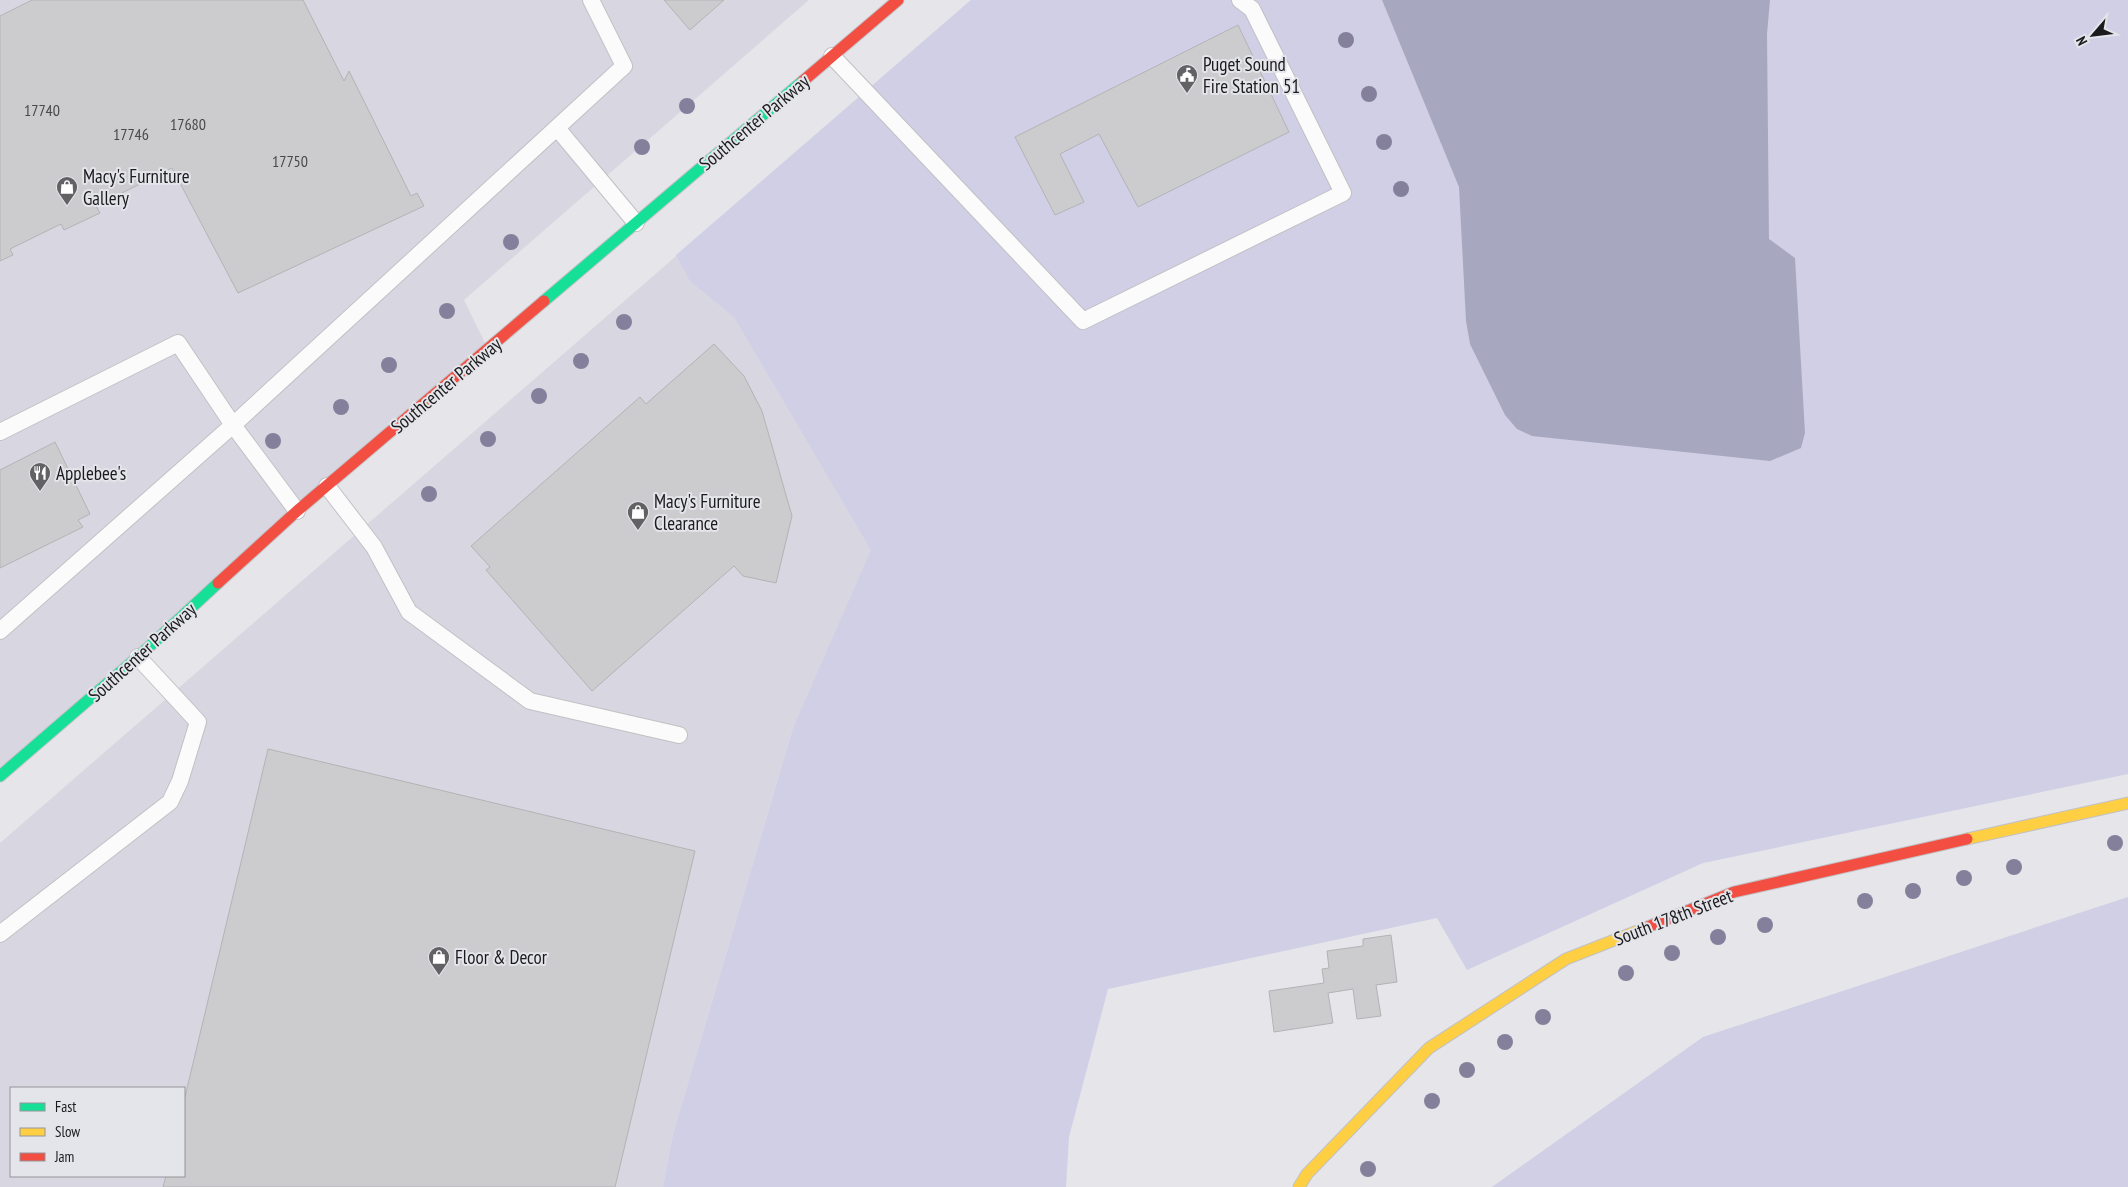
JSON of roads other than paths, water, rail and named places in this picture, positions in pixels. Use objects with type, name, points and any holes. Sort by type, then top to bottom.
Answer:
[{"type":"main road","name":"Southcenter Parkway","points":[[0,776],[138,657],[297,511],[898,0]]},
{"type":"main road","name":"South 178th Street","points":[[1299,1187],[1307,1174],[1429,1048],[1566,959],[1734,892],[2128,803]]},
{"type":"lane","points":[[0,631],[234,425],[624,66],[591,0]]},
{"type":"lane","points":[[832,56],[1083,321],[1343,194],[1252,8],[1240,0]]},
{"type":"lane","points":[[557,128],[636,223]]},
{"type":"lane","points":[[0,432],[178,343],[234,425],[297,511]]},
{"type":"lane","points":[[327,486],[374,547],[410,612],[530,702],[680,735]]},
{"type":"lane","points":[[0,934],[170,802],[180,781],[198,722],[138,657]]},
{"type":"place","name":"Puget Sound Fire Station 51","points":[[1187,94]]},
{"type":"place","name":"Macy's Furniture Gallery","points":[[67,206]]},
{"type":"place","name":"Applebee's","points":[[40,492]]},
{"type":"place","name":"Macy's Furniture Clearance","points":[[638,531]]},
{"type":"place","name":"Floor & Decor","points":[[439,976]]}]
